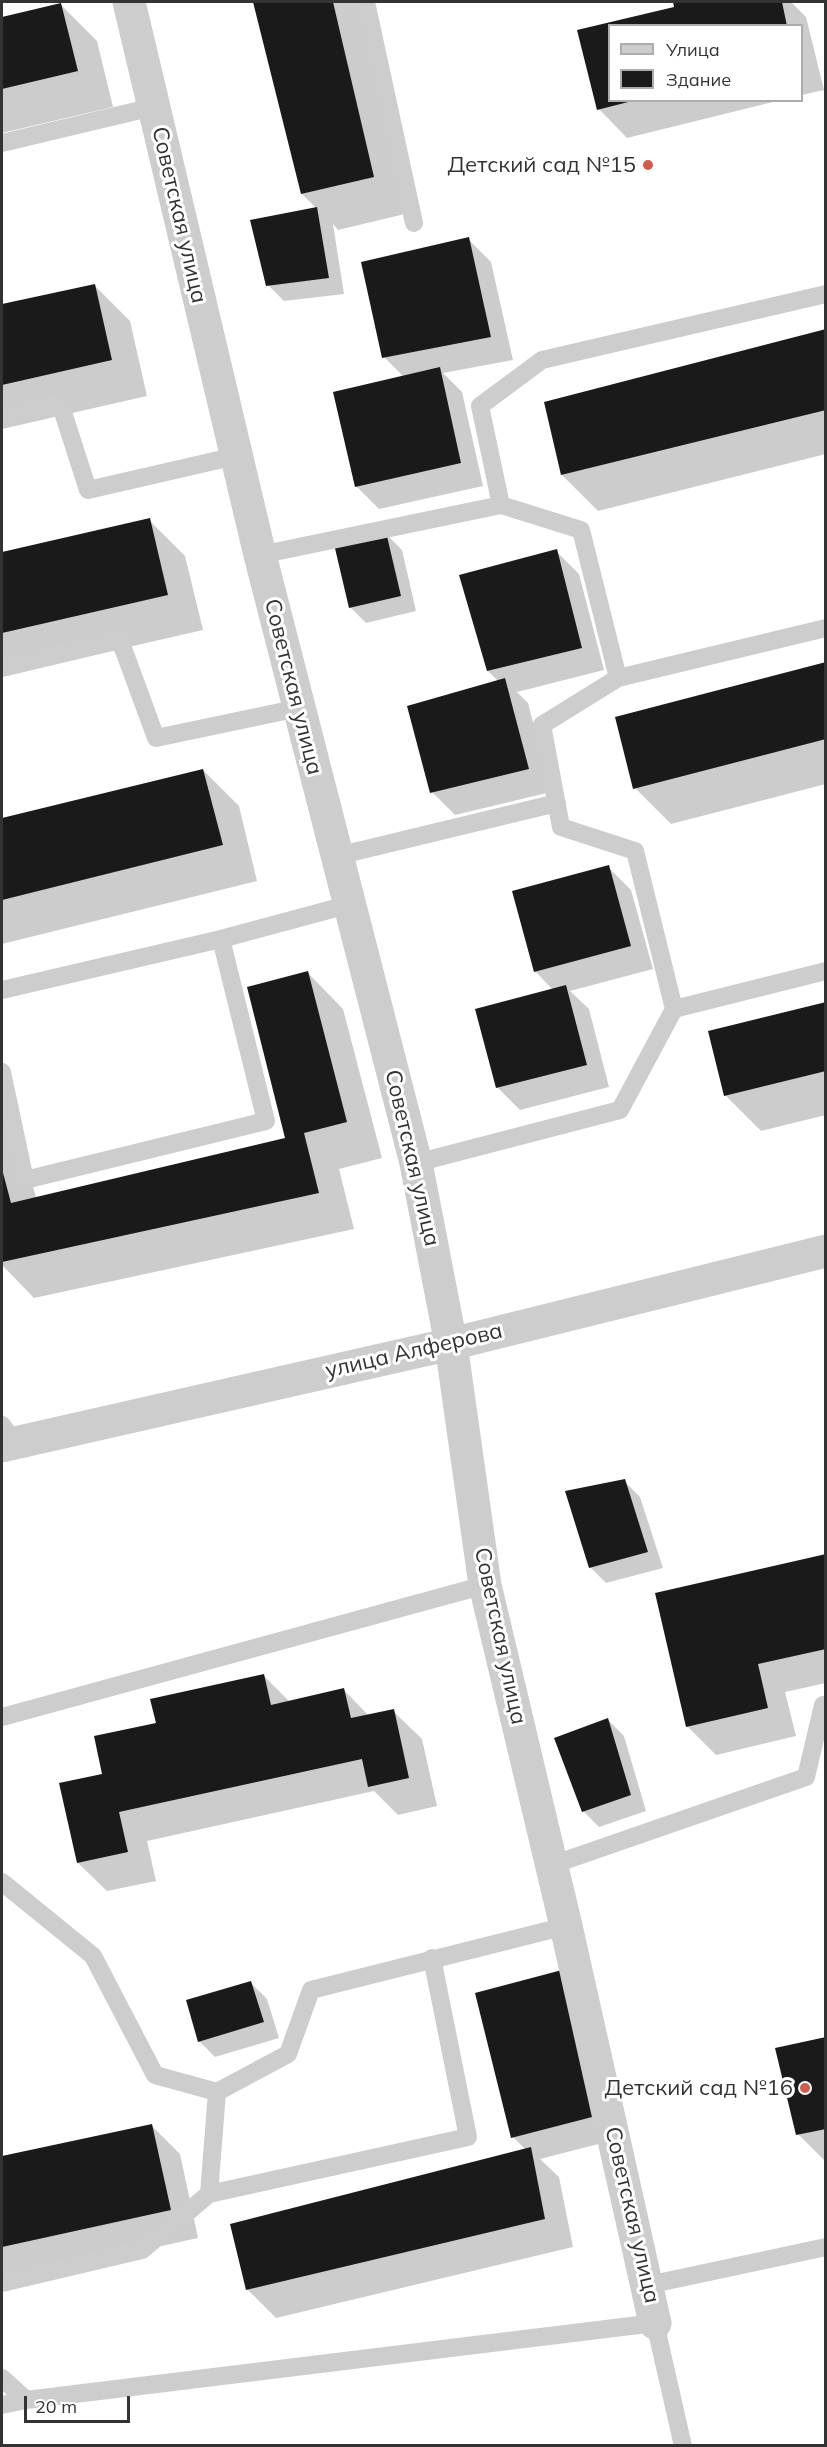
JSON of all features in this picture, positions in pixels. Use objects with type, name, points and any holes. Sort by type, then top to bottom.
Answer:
[{"type":"street","name":"Советская улица","points":[[129,2],[260,555],[416,1163],[451,1344],[485,1586],[552,1865],[656,2323]]},
{"type":"street","name":"улица Алферова","points":[[6,1438],[451,1344],[825,1251]]},
{"type":"lane","points":[[366,2],[414,223]]},
{"type":"lane","points":[[2,143],[153,107]]},
{"type":"lane","points":[[501,504],[480,406],[543,360],[825,294]]},
{"type":"lane","points":[[2,417],[60,404],[88,490],[236,456]]},
{"type":"lane","points":[[260,555],[501,504],[581,530],[618,678]]},
{"type":"lane","points":[[416,1163],[620,1110],[674,1009],[635,851],[561,827],[542,725],[618,678],[825,628]]},
{"type":"lane","points":[[2,668],[120,640],[156,738],[299,708]]},
{"type":"lane","points":[[337,856],[557,803]]},
{"type":"lane","points":[[2,990],[221,939],[351,904]]},
{"type":"lane","points":[[2,1072],[25,1180],[266,1121],[221,939]]},
{"type":"lane","points":[[674,1009],[825,971]]},
{"type":"lane","points":[[2,1717],[485,1586]]},
{"type":"lane","points":[[552,1865],[806,1777],[823,1705],[825,1705]]},
{"type":"lane","points":[[2,1882],[93,1956],[155,2075],[217,2092],[288,2054],[311,1990],[566,1926]]},
{"type":"lane","points":[[2,2283],[142,2250],[208,2194],[468,2137],[432,1958]]},
{"type":"lane","points":[[208,2194],[217,2092]]},
{"type":"lane","points":[[648,2285],[825,2247]]},
{"type":"lane","points":[[2,2405],[26,2400],[656,2323],[683,2445]]},
{"type":"lane","points":[[2,2378],[26,2400]]},
{"type":"building","points":[[253,2],[333,2],[374,177],[301,194]]},
{"type":"building","points":[[673,2],[782,2],[787,24],[608,24],[608,102],[628,102],[597,110],[577,30],[674,7]]},
{"type":"building","points":[[61,3],[78,71],[2,89],[2,17]]},
{"type":"building","points":[[317,207],[329,278],[266,286],[250,220]]},
{"type":"building","points":[[469,237],[491,337],[382,358],[361,262]]},
{"type":"building","points":[[95,284],[112,360],[2,385],[2,304]]},
{"type":"building","points":[[826,329],[826,410],[561,475],[544,402]]},
{"type":"building","points":[[440,367],[461,463],[355,487],[333,392]]},
{"type":"building","points":[[150,518],[168,595],[2,633],[2,552]]},
{"type":"building","points":[[386,532],[401,596],[349,608],[334,544]]},
{"type":"building","points":[[557,549],[582,648],[487,671],[459,575]]},
{"type":"building","points":[[826,662],[826,739],[633,789],[615,717]]},
{"type":"building","points":[[505,678],[529,769],[430,793],[407,706]]},
{"type":"building","points":[[203,769],[223,845],[2,900],[2,818]]},
{"type":"building","points":[[609,865],[631,946],[534,972],[512,891]]},
{"type":"building","points":[[308,971],[347,1122],[304,1133],[319,1193],[2,1262],[2,1169],[11,1203],[285,1138],[247,987]]},
{"type":"building","points":[[566,985],[587,1065],[496,1088],[475,1009]]},
{"type":"building","points":[[826,1002],[826,1071],[724,1096],[708,1031]]},
{"type":"building","points":[[625,1479],[648,1552],[589,1568],[565,1491]]},
{"type":"building","points":[[826,1554],[826,1649],[758,1664],[768,1708],[686,1727],[655,1593]]},
{"type":"building","points":[[264,1674],[271,1705],[344,1688],[351,1718],[394,1709],[409,1778],[368,1787],[362,1759],[119,1812],[128,1852],[77,1863],[59,1783],[102,1774],[94,1736],[156,1723],[150,1699]]},
{"type":"building","points":[[608,1718],[631,1795],[582,1812],[554,1738]]},
{"type":"building","points":[[562,1970],[596,2116],[511,2138],[475,1993]]},
{"type":"building","points":[[251,1981],[264,2022],[198,2042],[186,2000]]},
{"type":"building","name":"Детский сад №16","points":[[826,2037],[826,2129],[796,2135],[775,2048]]},
{"type":"building","points":[[152,2124],[171,2210],[2,2247],[2,2156]]},
{"type":"building","points":[[531,2147],[545,2219],[246,2290],[230,2224]]},
{"type":"place","name":"Детский сад №15","points":[[648,165]]},
{"type":"place","name":"Детский сад №16","points":[[805,2088]]}]
